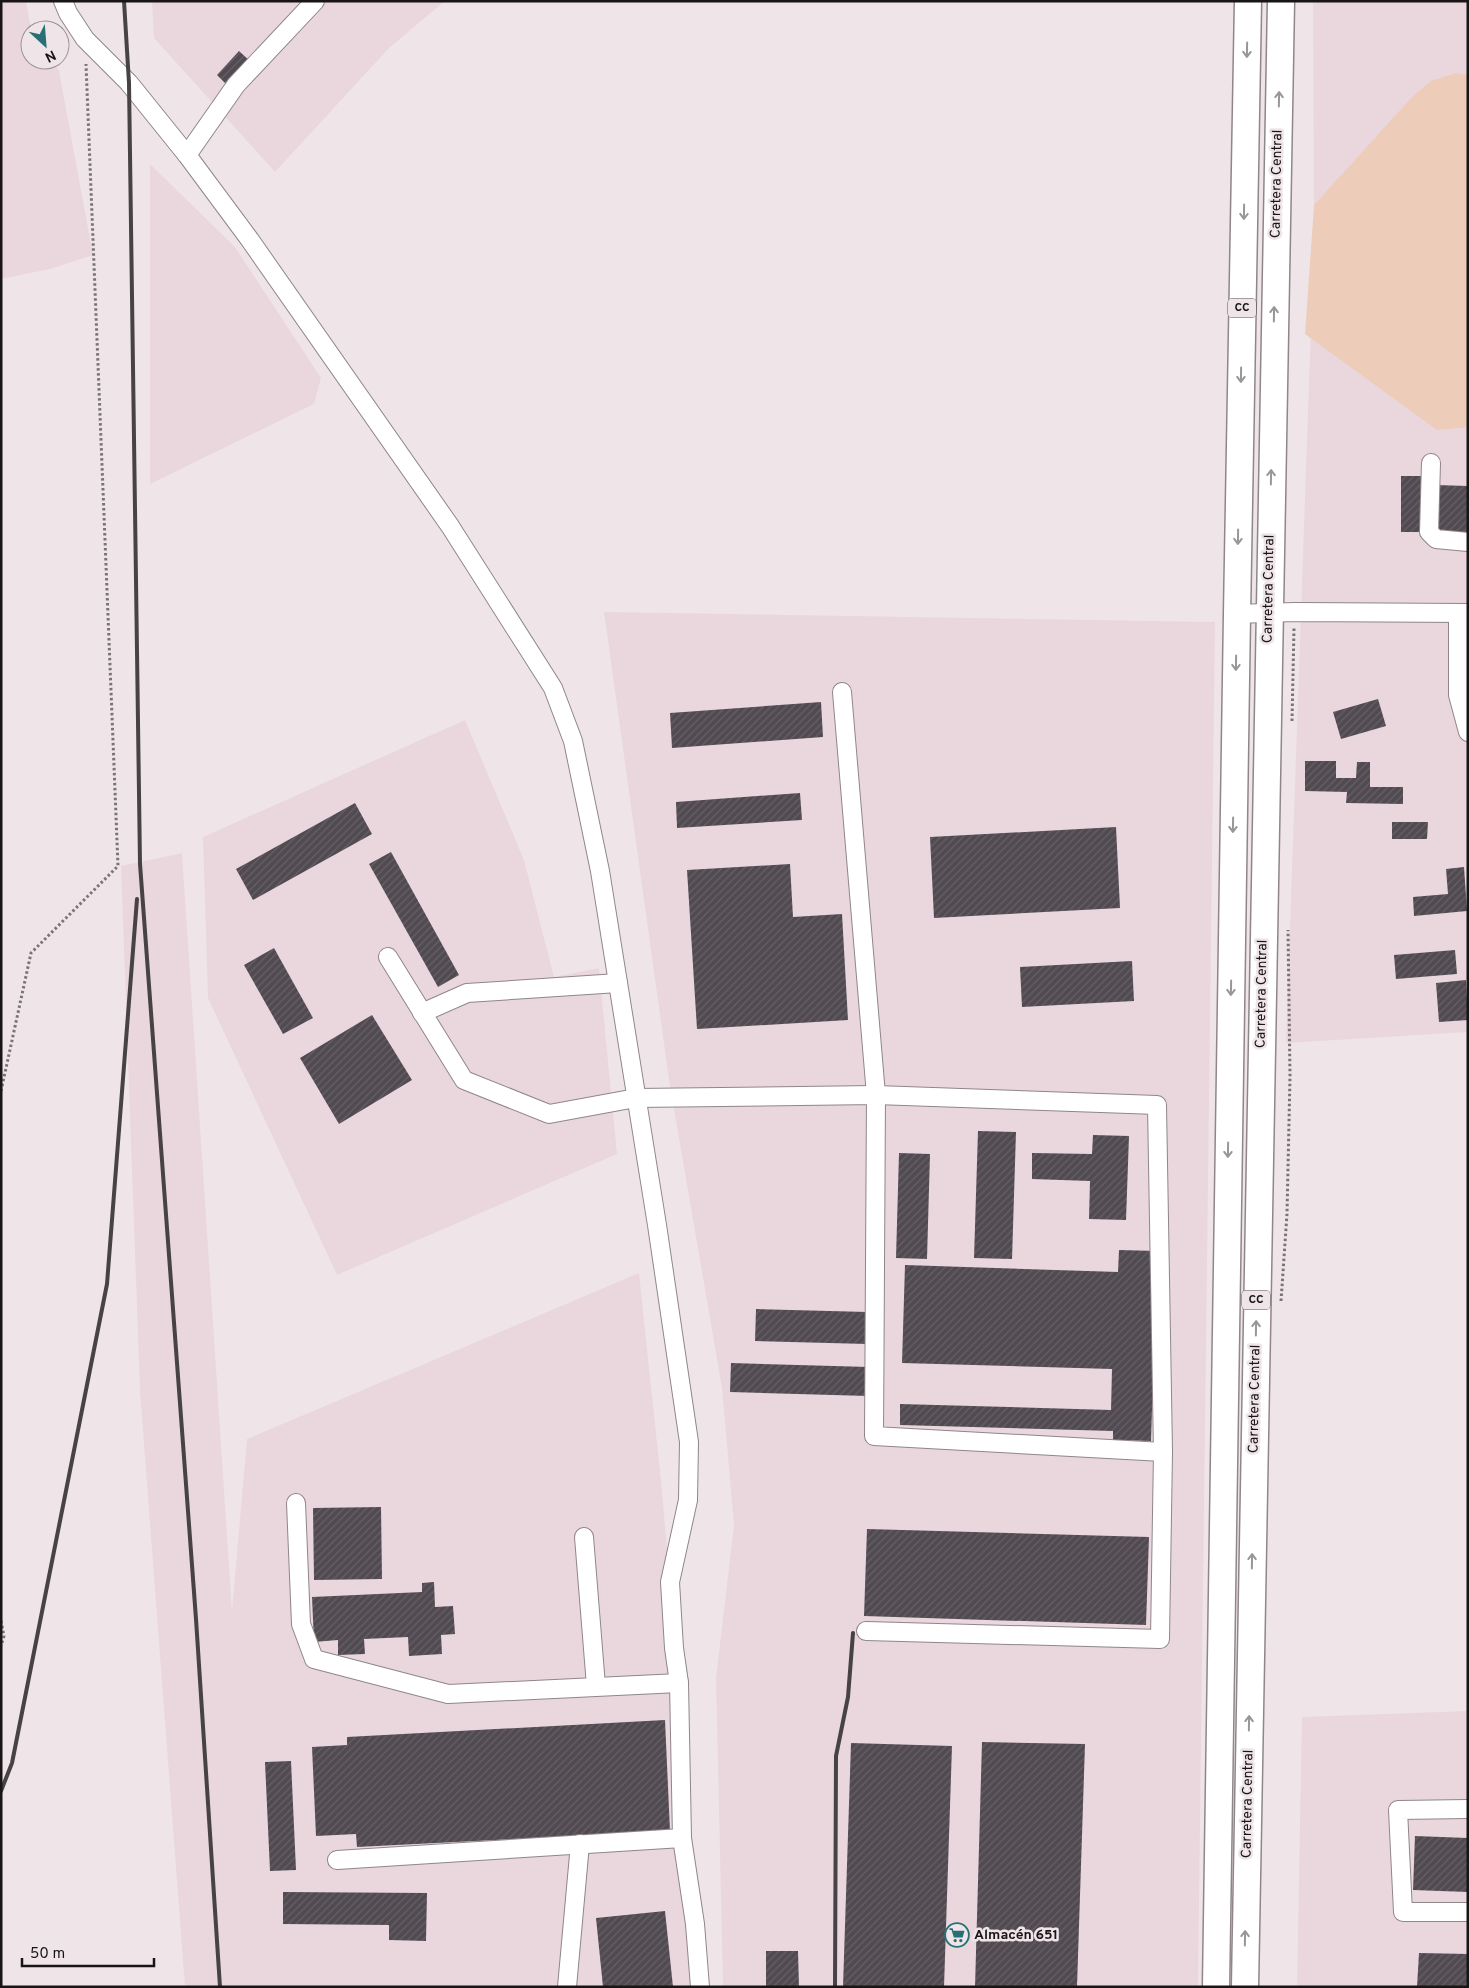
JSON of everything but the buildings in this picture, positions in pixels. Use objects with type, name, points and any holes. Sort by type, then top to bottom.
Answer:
[{"type":"highway","name":"CC","points":[[1216,1987],[1236,614],[1248,1]]},
{"type":"highway","name":"Carretera Central","points":[[1244,1987],[1268,613],[1281,1]]},
{"type":"street","points":[[63,1],[68,13],[85,39],[129,83],[187,155],[250,240],[450,526],[553,688],[573,741],[600,872],[689,1442],[688,1500],[670,1582],[674,1648],[679,1683],[682,1838],[695,1924],[700,1987]]},
{"type":"street","points":[[187,155],[236,85],[315,1]]},
{"type":"street","points":[[1431,463],[1429,532],[1436,539],[1468,542]]},
{"type":"street","points":[[1236,614],[1463,613],[1458,695],[1468,732]]},
{"type":"street","points":[[842,692],[876,1095],[874,1436],[1163,1452]]},
{"type":"street","points":[[388,957],[464,1080],[548,1114],[636,1098],[876,1095],[1157,1105],[1163,1452],[1160,1639],[866,1631]]},
{"type":"street","points":[[422,1013],[467,993],[618,983]]},
{"type":"street","points":[[296,1503],[301,1624],[314,1659],[448,1694],[679,1683]]},
{"type":"street","points":[[584,1537],[596,1686]]},
{"type":"street","points":[[1468,1809],[1398,1810],[1403,1912],[1468,1912]]},
{"type":"street","points":[[337,1860],[682,1838]]},
{"type":"street","points":[[567,1987],[580,1844]]},
{"type":"path","points":[[1,1091],[31,953],[118,866],[85,39]]},
{"type":"path","points":[[1,1621],[4,1636],[1,1646]]},
{"type":"shaded area","points":[[1,1],[26,1],[29,20],[20,20],[20,70],[59,71],[93,255],[50,269],[1,279]]},
{"type":"shaded area","points":[[152,1],[445,1],[389,48],[275,172],[154,38]]},
{"type":"shaded area","points":[[1313,1],[1468,1],[1468,1032],[1286,1043],[1314,240]]},
{"type":"shaded area","points":[[1456,73],[1468,75],[1468,427],[1437,430],[1305,334],[1314,205],[1413,96],[1431,81]]},
{"type":"shaded area","points":[[150,164],[235,247],[321,378],[314,404],[150,484]]},
{"type":"shaded area","points":[[604,612],[1215,622],[1198,1987],[723,1987],[716,1678],[734,1525],[722,1388],[669,1080]]},
{"type":"shaded area","points":[[465,720],[524,860],[554,977],[599,968],[617,1154],[337,1275],[208,998],[203,837]]},
{"type":"shaded area","points":[[182,853],[232,1611],[247,1439],[639,1273],[661,1481],[679,1683],[693,1987],[185,1987],[140,1391],[121,866]]},
{"type":"shaded area","points":[[1468,1711],[1468,1987],[1297,1987],[1302,1717]]},
{"type":"railway","points":[[124,1],[129,83],[140,864],[196,1619],[220,1987]]},
{"type":"railway","points":[[1,1791],[12,1763],[107,1284],[137,899]]},
{"type":"railway","points":[[835,1987],[836,1756],[848,1697],[853,1633]]},
{"type":"place","name":"Almacén 651","points":[[957,1935]]}]
